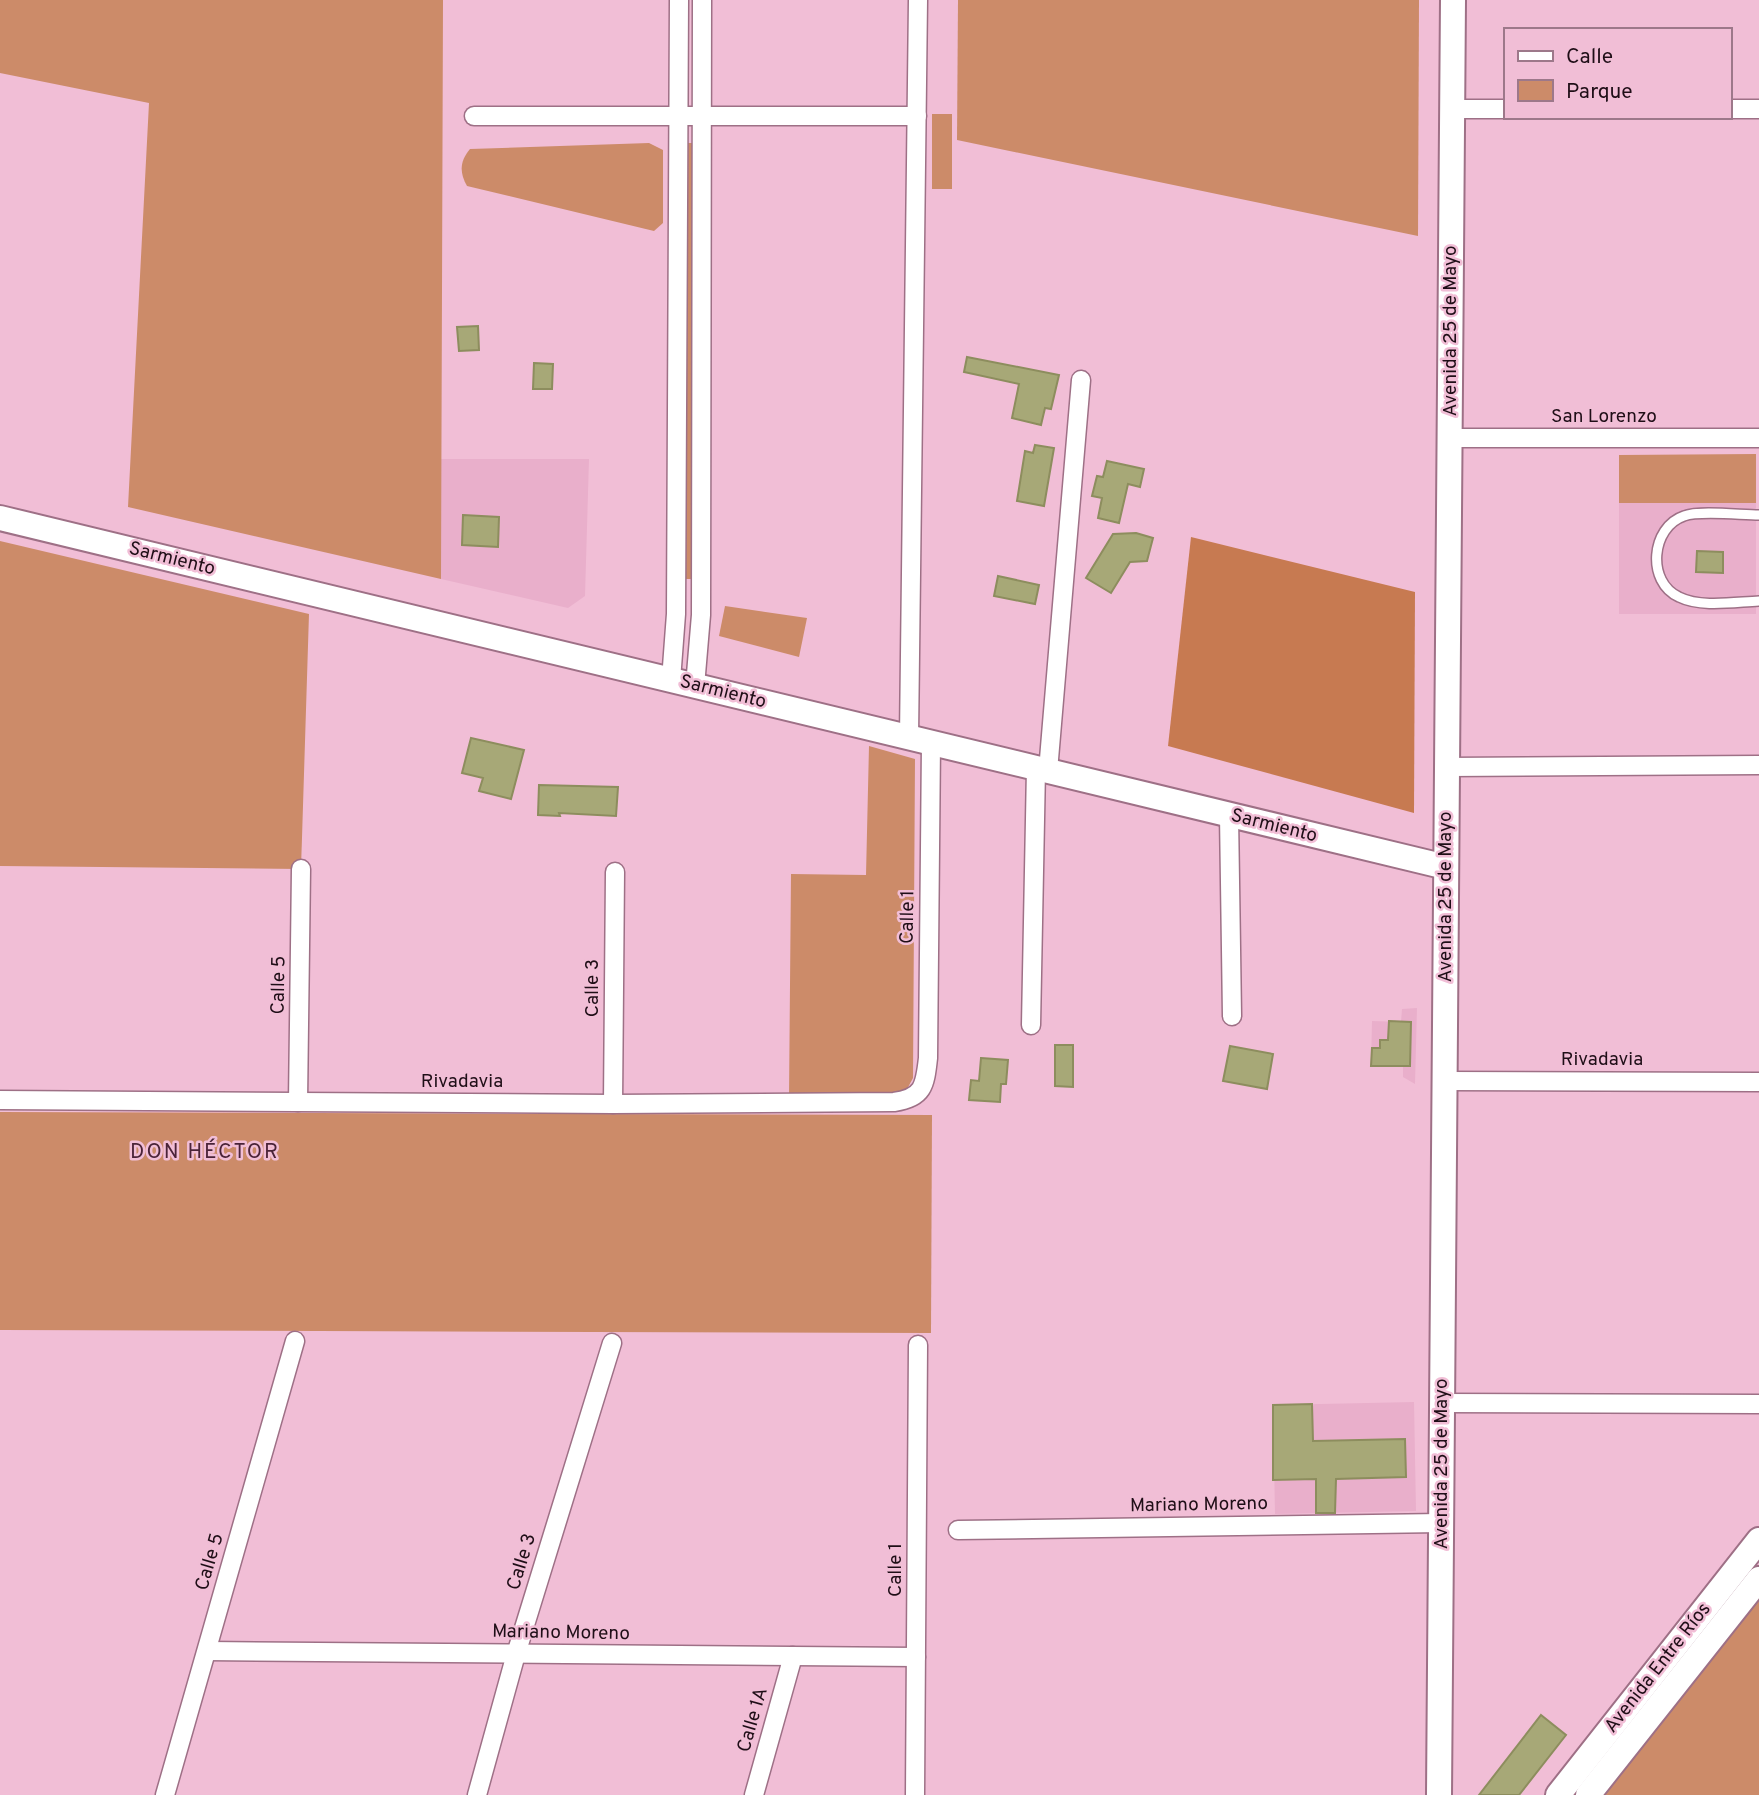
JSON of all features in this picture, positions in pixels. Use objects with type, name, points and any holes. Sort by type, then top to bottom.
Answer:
[{"type":"street","points":[[671,680],[676,597],[679,0]]},
{"type":"street","points":[[695,686],[701,598],[702,0]]},
{"type":"street","name":"Calle 1","points":[[918,0],[920,740],[928,1058],[920,1091]]},
{"type":"street","name":"Avenida 25 de Mayo","points":[[1439,1795],[1453,0]]},
{"type":"street","points":[[1452,109],[1504,109]]},
{"type":"street","points":[[1731,109],[1759,109]]},
{"type":"street","points":[[474,116],[917,116]]},
{"type":"street","points":[[1031,1025],[1042,769],[1081,380]]},
{"type":"street","name":"San Lorenzo","points":[[1450,438],[1759,438]]},
{"type":"street","name":"Sarmiento","points":[[0,518],[1446,867]]},
{"type":"street","points":[[1447,767],[1759,765]]},
{"type":"street","points":[[1229,815],[1232,1016]]},
{"type":"street","name":"Calle 5","points":[[298,1102],[301,869]]},
{"type":"street","name":"Calle 3","points":[[613,1104],[615,872]]},
{"type":"street","name":"Rivadavia","points":[[1445,1081],[1759,1082]]},
{"type":"street","name":"Rivadavia","points":[[0,1100],[613,1104],[894,1102],[909,1100],[920,1091]]},
{"type":"street","name":"Calle 5","points":[[165,1795],[295,1341]]},
{"type":"street","name":"Calle 3","points":[[477,1795],[516,1654],[612,1343]]},
{"type":"street","name":"Calle 1","points":[[915,1795],[918,1345]]},
{"type":"street","points":[[1442,1403],[1759,1404]]},
{"type":"street","name":"Mariano Moreno","points":[[958,1530],[1441,1523]]},
{"type":"street","name":"Avenida Entre Ríos","points":[[1558,1795],[1759,1540]]},
{"type":"street","name":"Avenida Entre Ríos","points":[[1587,1795],[1759,1579]]},
{"type":"street","name":"Mariano Moreno","points":[[206,1651],[916,1657]]},
{"type":"street","name":"Calle 1A","points":[[754,1795],[793,1656]]},
{"type":"lane","points":[[1759,515],[1687,514],[1673,520],[1662,533],[1656,550],[1657,569],[1663,586],[1679,597],[1698,602],[1759,601]]},
{"type":"lane","points":[[676,597],[701,598]]},
{"type":"shaded area","points":[[441,459],[589,459],[585,596],[568,608],[441,579]]},
{"type":"shaded area","points":[[1619,503],[1756,503],[1756,614],[1619,614]]},
{"type":"shaded area","points":[[1191,537],[1415,592],[1414,813],[1168,746]]},
{"type":"shaded area","points":[[1417,1008],[1415,1084],[1403,1077],[1403,1066],[1371,1066],[1372,1021],[1401,1022],[1402,1009]]},
{"type":"shaded area","points":[[1414,1402],[1416,1511],[1275,1514],[1273,1405]]},
{"type":"green space","points":[[0,0],[443,0],[441,579],[128,507],[149,103],[0,73]]},
{"type":"green space","points":[[958,0],[1419,0],[1418,236],[957,140]]},
{"type":"green space","points":[[932,114],[952,114],[952,189],[932,189]]},
{"type":"green space","points":[[649,143],[663,150],[663,223],[654,231],[467,186],[462,171],[464,158],[470,149]]},
{"type":"green space","points":[[688,143],[693,143],[691,579],[686,579]]},
{"type":"green space","points":[[1756,454],[1756,503],[1619,503],[1619,455]]},
{"type":"green space","points":[[0,541],[309,614],[301,869],[0,866]]},
{"type":"green space","points":[[725,606],[807,618],[799,657],[719,636]]},
{"type":"green space","points":[[869,746],[915,759],[913,1078],[906,1091],[892,1098],[789,1098],[791,874],[866,875]]},
{"type":"green space","points":[[0,1112],[932,1115],[931,1333],[0,1330]]},
{"type":"green space","points":[[1759,1579],[1759,1795],[1588,1795]]},
{"type":"building","points":[[478,326],[479,350],[459,351],[457,327]]},
{"type":"building","points":[[967,357],[1059,375],[1051,409],[1045,408],[1041,425],[1012,418],[1019,384],[964,372]]},
{"type":"building","points":[[534,363],[553,364],[552,389],[533,389]]},
{"type":"building","points":[[1035,445],[1054,448],[1044,506],[1017,501],[1025,451],[1033,453]]},
{"type":"building","points":[[1107,461],[1144,469],[1140,487],[1128,484],[1119,523],[1098,518],[1102,498],[1092,496],[1097,476],[1103,477]]},
{"type":"building","points":[[463,515],[499,517],[498,547],[462,545]]},
{"type":"building","points":[[1136,533],[1153,538],[1147,561],[1130,562],[1111,593],[1086,578],[1113,534]]},
{"type":"building","points":[[1697,551],[1723,552],[1723,573],[1696,572]]},
{"type":"building","points":[[998,576],[1039,585],[1035,604],[994,596]]},
{"type":"building","points":[[471,738],[524,750],[511,799],[479,791],[483,778],[462,773]]},
{"type":"building","points":[[539,785],[618,787],[616,816],[559,813],[560,816],[538,815]]},
{"type":"building","points":[[1389,1021],[1411,1022],[1410,1066],[1371,1066],[1372,1048],[1380,1048],[1380,1040],[1388,1040]]},
{"type":"building","points":[[1055,1045],[1073,1045],[1073,1087],[1055,1086]]},
{"type":"building","points":[[1230,1046],[1273,1054],[1267,1089],[1223,1081]]},
{"type":"building","points":[[981,1058],[1008,1060],[1006,1084],[1001,1084],[1000,1102],[969,1100],[971,1080],[979,1081]]},
{"type":"building","points":[[1312,1404],[1313,1441],[1405,1439],[1406,1477],[1336,1479],[1335,1513],[1316,1513],[1316,1479],[1273,1480],[1273,1405]]},
{"type":"building","points":[[1541,1715],[1566,1735],[1519,1795],[1479,1795]]},
{"type":"district","name":"DON HÉCTOR","points":[[205,1152]]}]
